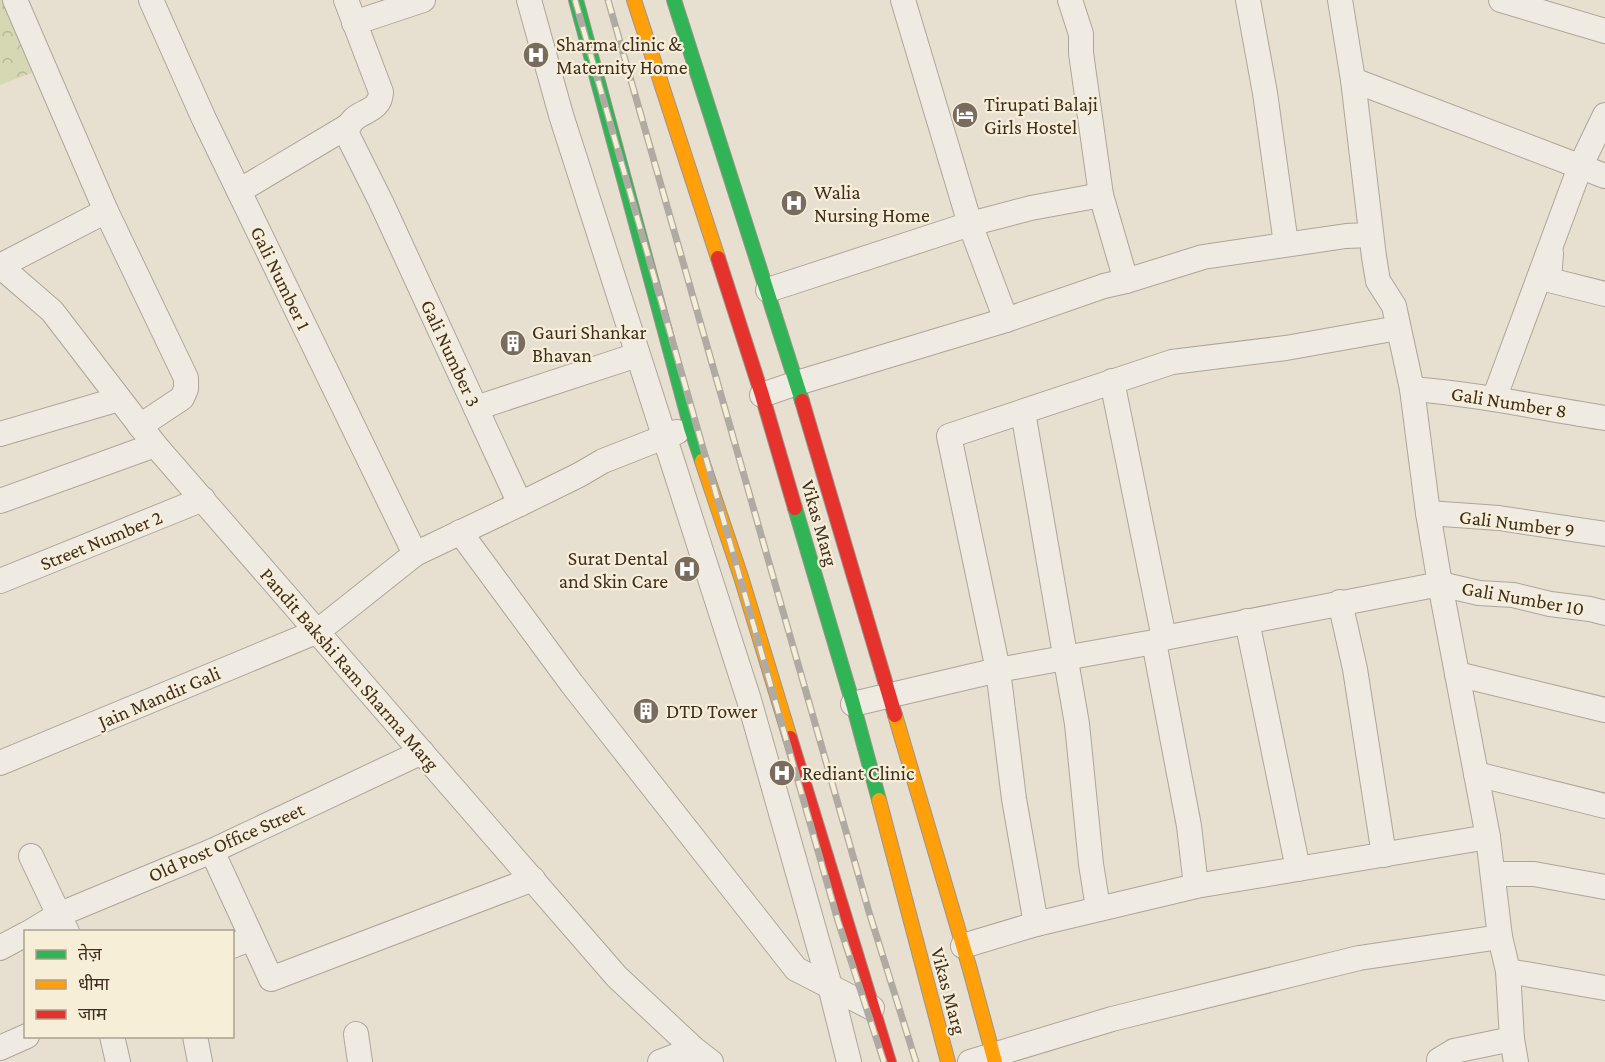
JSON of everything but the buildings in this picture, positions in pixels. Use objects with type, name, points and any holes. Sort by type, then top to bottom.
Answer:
[{"type":"main road","points":[[576,0],[691,428],[741,577],[889,1062]]},
{"type":"main road","name":"Vikas Marg","points":[[634,0],[762,395],[853,704],[948,1062]]},
{"type":"main road","points":[[674,0],[797,383],[994,1058]]},
{"type":"street","points":[[15,0],[106,211],[186,378],[186,388],[182,398],[140,426]]},
{"type":"street","name":"Gali Number 1","points":[[152,0],[204,119],[415,554]]},
{"type":"street","points":[[239,191],[348,126],[352,119],[376,106],[380,100],[381,92],[346,0]]},
{"type":"street","points":[[354,23],[423,0]]},
{"type":"street","points":[[529,0],[561,115],[749,700],[830,986],[849,1062]]},
{"type":"street","points":[[903,0],[970,224],[1006,320]]},
{"type":"street","points":[[1070,0],[1081,34],[1101,195],[1126,281]]},
{"type":"street","points":[[1248,0],[1265,93],[1286,244]]},
{"type":"street","points":[[1340,0],[1353,80],[1378,281],[1394,306],[1412,389],[1428,513],[1488,837],[1500,938],[1508,971],[1514,1051],[1454,1051],[1439,1062]]},
{"type":"street","points":[[1501,0],[1605,31]]},
{"type":"street","points":[[1353,80],[1605,176]]},
{"type":"street","points":[[1494,399],[1580,167],[1605,115]]},
{"type":"street","name":"Gali Number 3","points":[[348,126],[347,134],[381,202],[520,504]]},
{"type":"street","points":[[768,291],[970,224],[1031,208],[1101,195]]},
{"type":"street","points":[[0,266],[106,211]]},
{"type":"street","points":[[762,395],[1006,320],[1104,286],[1203,257],[1346,236],[1371,235]]},
{"type":"street","points":[[1551,245],[1550,280],[1605,294]]},
{"type":"street","name":"Pandit Bakshi Ram Sharma Marg","points":[[0,266],[52,311],[155,445],[618,977],[703,1055]]},
{"type":"street","points":[[1036,924],[1014,799],[998,670],[949,436],[1172,362],[1286,348],[1398,328]]},
{"type":"street","points":[[476,408],[638,355]]},
{"type":"street","points":[[1112,381],[1159,640],[1189,826],[1196,886]]},
{"type":"street","name":"Gali Number 8","points":[[1412,389],[1494,399],[1605,418]]},
{"type":"street","points":[[0,434],[119,399]]},
{"type":"street","points":[[1023,412],[1077,724],[1091,864],[1098,908]]},
{"type":"street","name":"Jain Mandir Gali","points":[[0,763],[318,631],[415,554],[579,475],[603,461],[691,428]]},
{"type":"street","points":[[0,501],[155,445]]},
{"type":"street","name":"Street Number 2","points":[[0,581],[202,499]]},
{"type":"street","name":"Gali Number 9","points":[[1428,513],[1499,518],[1605,534]]},
{"type":"street","points":[[460,532],[572,684],[796,969],[872,1008]]},
{"type":"street","points":[[853,704],[998,670],[1440,584]]},
{"type":"street","name":"Gali Number 10","points":[[1440,584],[1479,593],[1513,595],[1605,613]]},
{"type":"street","points":[[1341,602],[1355,669],[1384,855]]},
{"type":"street","points":[[1247,621],[1298,869]]},
{"type":"street","points":[[1458,674],[1605,710]]},
{"type":"street","name":"Old Post Office Street","points":[[37,930],[63,923],[422,752]]},
{"type":"street","points":[[1476,774],[1605,806]]},
{"type":"street","points":[[963,946],[1098,908],[1196,886],[1488,837]]},
{"type":"street","points":[[212,851],[242,942],[271,979],[532,879]]},
{"type":"street","points":[[31,856],[63,923]]},
{"type":"street","points":[[1493,874],[1534,874],[1605,887]]},
{"type":"street","points":[[0,948],[24,935]]},
{"type":"street","points":[[970,1062],[994,1058],[1112,1019],[1359,958],[1500,938]]},
{"type":"street","points":[[1508,971],[1605,988]]},
{"type":"street","points":[[356,1034],[360,1062]]},
{"type":"street","points":[[0,1048],[24,1037]]},
{"type":"street","points":[[112,1038],[118,1062]]},
{"type":"street","points":[[195,1038],[200,1062]]},
{"type":"street","points":[[660,1062],[703,1055]]},
{"type":"green space","points":[[0,0],[5,0],[39,70],[0,85]]},
{"type":"railway","points":[[575,0],[838,921],[884,1062]]},
{"type":"railway","points":[[608,0],[869,912],[916,1062]]},
{"type":"traffic: fast","points":[[576,0],[691,428],[702,461]]},
{"type":"traffic: fast","points":[[674,0],[802,401]]},
{"type":"traffic: fast","points":[[795,508],[879,800]]},
{"type":"traffic: slow","points":[[634,0],[718,258]]},
{"type":"traffic: slow","points":[[702,461],[741,577],[790,738]]},
{"type":"traffic: slow","points":[[895,715],[995,1062]]},
{"type":"traffic: slow","points":[[879,800],[948,1062]]},
{"type":"traffic: jam","points":[[718,258],[795,508]]},
{"type":"traffic: jam","points":[[802,401],[895,715]]},
{"type":"traffic: jam","points":[[790,738],[889,1062]]},
{"type":"place","name":"Sharma clinic & Maternity Home","points":[[536,55]]},
{"type":"place","name":"Tirupati Balaji Girls Hostel","points":[[965,115]]},
{"type":"place","name":"Walia Nursing Home","points":[[794,203]]},
{"type":"place","name":"Gauri Shankar Bhavan","points":[[513,343]]},
{"type":"place","name":"Surat Dental and Skin Care","points":[[687,569]]},
{"type":"place","name":"DTD Tower","points":[[646,711]]},
{"type":"place","name":"Rediant Clinic","points":[[782,773]]}]
